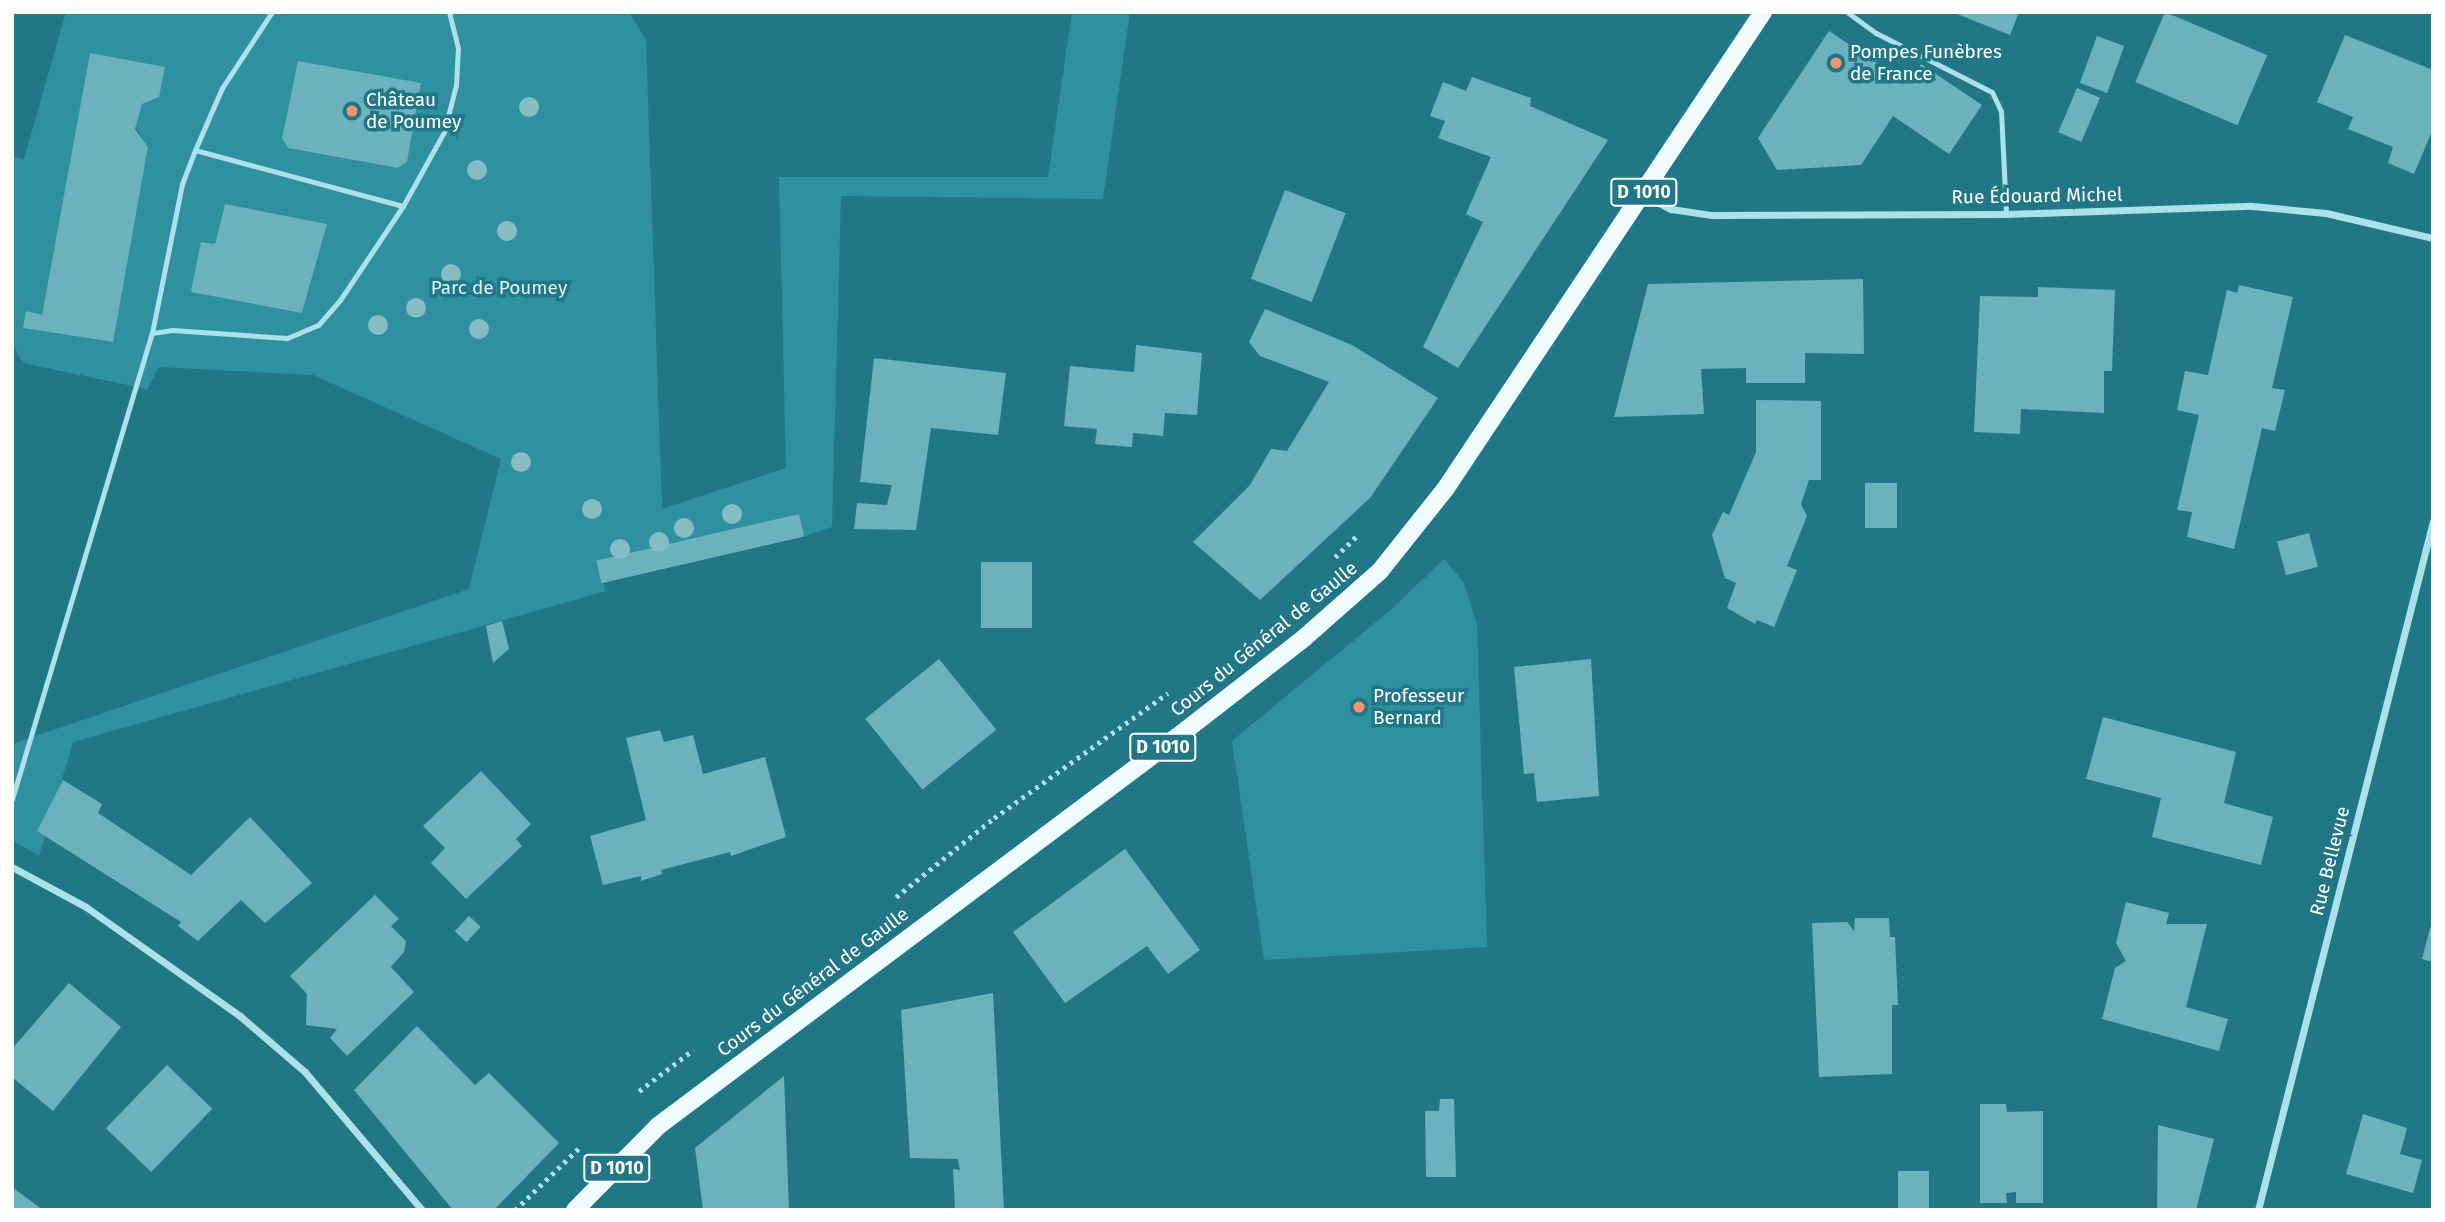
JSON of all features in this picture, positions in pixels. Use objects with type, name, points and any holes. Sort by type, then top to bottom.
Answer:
[{"type":"main road","name":"Cours du Général de Gaulle","points":[[576,1210],[658,1126],[1177,737],[1353,597],[1414,532],[1446,488],[1763,12]]},
{"type":"street","name":"Rue Édouard Michel","points":[[1642,195],[1671,209],[1711,215],[2006,214],[2252,206],[2326,213],[2433,238]]},
{"type":"street","name":"Rue Bellevue","points":[[2258,1210],[2433,521]]},
{"type":"street","points":[[12,867],[86,907],[240,1016],[305,1072],[422,1210]]},
{"type":"lane","points":[[12,799],[152,333],[182,184],[222,88],[272,12]]},
{"type":"lane","points":[[152,333],[172,330],[288,338],[318,325],[340,300],[403,206],[444,132],[456,85],[458,48],[449,12]]},
{"type":"lane","points":[[1847,12],[1876,33],[1992,92],[2001,111],[2006,214]]},
{"type":"lane","points":[[195,150],[403,206]]},
{"type":"path","points":[[1328,563],[1366,527]]},
{"type":"path","points":[[886,905],[993,818],[1178,686]]},
{"type":"path","points":[[629,1100],[702,1043]]},
{"type":"path","points":[[514,1210],[584,1144]]},
{"type":"green space","name":"Parc de Poumey","points":[[66,12],[629,12],[646,40],[662,509],[786,468],[779,177],[1048,177],[1072,12],[1130,12],[1103,199],[841,196],[832,527],[804,536],[798,514],[599,570],[606,591],[73,742],[60,786],[37,831],[45,836],[39,856],[12,840],[12,744],[469,589],[501,459],[313,375],[159,367],[147,389],[23,363],[12,342],[12,157],[24,159]],"holes":[[[90,53],[148,147],[112,342],[23,328],[26,312],[42,315]],[[298,62],[420,83],[407,162],[398,168],[288,148],[282,138]],[[225,204],[327,224],[302,313],[201,242],[215,244]]]},
{"type":"green space","points":[[1444,559],[1464,583],[1477,625],[1487,947],[1264,960],[1232,741],[1387,613]]},
{"type":"building","points":[[1952,12],[2019,12],[2010,35]]},
{"type":"building","points":[[2165,12],[2267,55],[2237,125],[2135,82]]},
{"type":"building","points":[[1829,31],[1908,84],[1921,64],[1982,105],[1949,154],[1893,116],[1861,165],[1777,170],[1758,138]]},
{"type":"building","points":[[2345,35],[2433,70],[2433,129],[2414,174],[2388,163],[2393,147],[2348,129],[2353,117],[2317,102]]},
{"type":"building","points":[[2097,36],[2124,46],[2107,93],[2080,83]]},
{"type":"building","points":[[90,53],[165,67],[159,97],[142,104],[135,129],[148,147],[113,342],[23,328],[26,311],[42,315]]},
{"type":"building","name":"Château de Poumey","points":[[298,61],[421,83],[407,162],[398,168],[288,148],[282,138]]},
{"type":"building","points":[[1472,77],[1531,98],[1530,106],[1608,140],[1458,368],[1423,347],[1483,222],[1466,214],[1491,157],[1438,138],[1445,121],[1430,116],[1443,82],[1466,91]]},
{"type":"building","points":[[2077,88],[2100,98],[2081,142],[2058,132]]},
{"type":"building","points":[[1285,190],[1346,213],[1312,302],[1251,279]]},
{"type":"building","points":[[225,204],[327,224],[302,313],[191,292],[201,242],[215,244]]},
{"type":"building","points":[[1863,279],[1864,354],[1805,353],[1805,383],[1746,383],[1746,368],[1701,369],[1704,414],[1614,417],[1648,284]]},
{"type":"building","points":[[2239,285],[2293,297],[2272,388],[2285,390],[2275,431],[2262,428],[2234,549],[2187,537],[2192,512],[2177,510],[2199,415],[2177,410],[2185,371],[2208,375],[2227,290],[2237,293]]},
{"type":"building","points":[[2038,287],[2115,290],[2112,371],[2104,371],[2104,413],[2021,409],[2020,434],[1974,432],[1980,296],[2038,297]]},
{"type":"building","points":[[1265,309],[1352,345],[1438,398],[1370,498],[1260,600],[1193,542],[1250,485],[1271,449],[1287,451],[1329,382],[1260,356],[1249,342]]},
{"type":"building","points":[[1136,345],[1202,353],[1197,415],[1165,413],[1163,436],[1133,433],[1132,447],[1095,444],[1097,429],[1064,426],[1070,366],[1134,372]]},
{"type":"building","points":[[874,358],[1006,373],[998,435],[931,428],[916,530],[854,529],[857,503],[887,505],[892,485],[860,482]]},
{"type":"building","points":[[1756,400],[1821,401],[1821,480],[1809,480],[1801,504],[1807,516],[1787,566],[1797,570],[1774,627],[1757,620],[1755,624],[1727,608],[1736,583],[1725,578],[1712,535],[1723,512],[1729,515],[1756,452]]},
{"type":"building","points":[[1865,483],[1897,483],[1897,528],[1865,528]]},
{"type":"building","points":[[799,514],[804,536],[602,583],[596,561]]},
{"type":"building","points":[[2309,533],[2318,567],[2286,575],[2277,542]]},
{"type":"building","points":[[981,562],[1032,562],[1032,628],[981,628]]},
{"type":"building","points":[[502,621],[509,649],[493,663],[486,626]]},
{"type":"building","points":[[939,659],[996,730],[922,790],[865,719]]},
{"type":"building","points":[[1591,659],[1599,796],[1537,802],[1534,773],[1524,774],[1514,667]]},
{"type":"building","points":[[2103,717],[2236,752],[2224,803],[2273,817],[2261,865],[2152,837],[2161,798],[2086,779]]},
{"type":"building","points":[[660,730],[664,742],[693,735],[703,774],[765,757],[786,837],[731,856],[730,852],[661,870],[662,874],[641,881],[641,876],[603,885],[590,836],[646,820],[626,738]]},
{"type":"building","points":[[481,771],[531,824],[516,839],[522,846],[466,899],[431,863],[445,848],[423,826]]},
{"type":"building","points":[[63,780],[102,804],[98,813],[191,875],[250,817],[312,883],[265,923],[241,900],[198,941],[178,926],[181,922],[37,831]]},
{"type":"building","points":[[1125,849],[1200,950],[1168,974],[1147,946],[1065,1003],[1013,932]]},
{"type":"building","points":[[375,895],[399,919],[391,926],[406,941],[404,952],[391,967],[414,992],[347,1056],[330,1038],[337,1029],[306,1025],[307,994],[290,976]]},
{"type":"building","points":[[2126,902],[2169,913],[2166,924],[2207,924],[2186,1007],[2228,1019],[2219,1051],[2102,1019],[2115,968],[2126,961],[2116,943]]},
{"type":"building","points":[[469,916],[481,927],[466,942],[455,931]]},
{"type":"building","points":[[1855,918],[1889,918],[1890,937],[1895,937],[1898,1005],[1892,1005],[1892,1074],[1819,1077],[1812,923],[1847,922],[1854,931]]},
{"type":"building","points":[[2433,921],[2433,962],[2422,959]]},
{"type":"building","points":[[69,983],[121,1027],[53,1111],[12,1077],[12,1049]]},
{"type":"building","points":[[993,993],[1004,1210],[955,1210],[953,1169],[960,1170],[958,1159],[910,1158],[901,1010]]},
{"type":"building","points":[[417,1026],[475,1085],[489,1073],[559,1143],[494,1210],[453,1210],[354,1090]]},
{"type":"building","points":[[167,1065],[212,1109],[151,1172],[106,1128]]},
{"type":"building","points":[[784,1076],[789,1210],[703,1210],[695,1148]]},
{"type":"building","points":[[1440,1099],[1454,1099],[1456,1177],[1426,1177],[1425,1111],[1439,1111]]},
{"type":"building","points":[[1980,1104],[2006,1104],[2007,1112],[2043,1111],[2043,1203],[2016,1203],[2016,1192],[2006,1193],[2007,1203],[1980,1203]]},
{"type":"building","points":[[2363,1114],[2407,1128],[2400,1154],[2422,1160],[2413,1193],[2346,1174]]},
{"type":"building","points":[[2158,1125],[2214,1139],[2196,1210],[2157,1210]]},
{"type":"building","points":[[1898,1171],[1929,1171],[1929,1210],[1898,1210]]},
{"type":"building","points":[[12,1187],[20,1193],[43,1210],[12,1210]]},
{"type":"place","name":"Pompes Funèbres de France","points":[[1836,63]]},
{"type":"place","name":"Château de Poumey","points":[[352,111]]},
{"type":"place","name":"Professeur Bernard","points":[[1359,707]]}]
